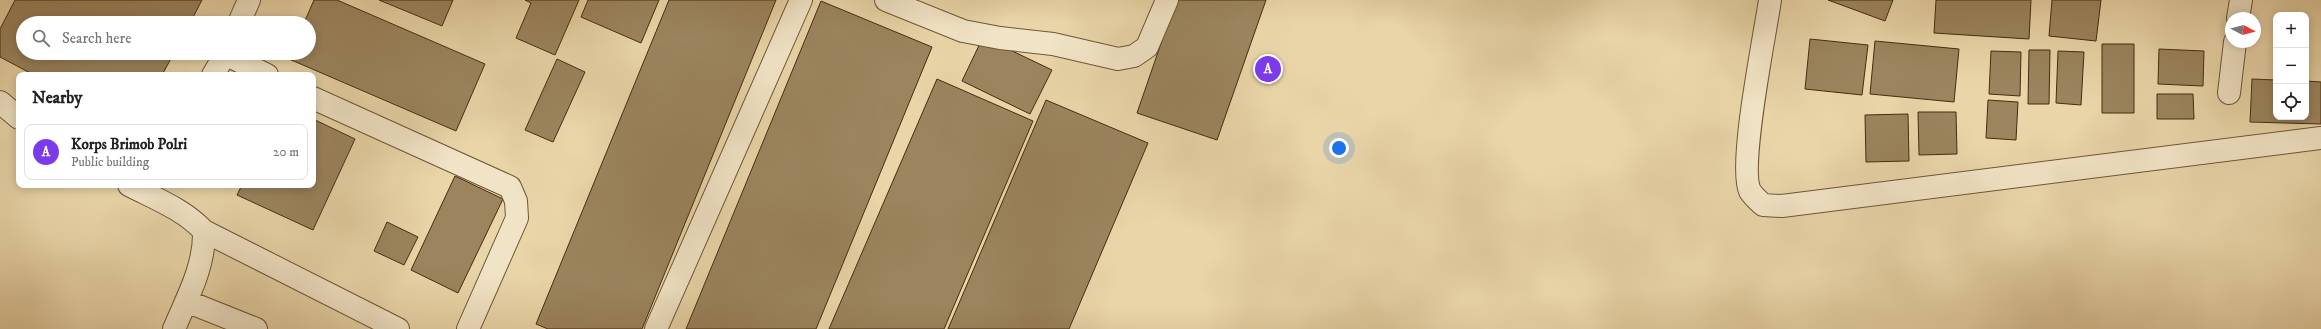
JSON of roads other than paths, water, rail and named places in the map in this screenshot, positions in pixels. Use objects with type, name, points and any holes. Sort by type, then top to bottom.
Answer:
[{"type":"street","points":[[242,16],[249,0]]},
{"type":"street","points":[[656,329],[801,0]]},
{"type":"street","points":[[886,0],[963,31],[1000,38],[1053,44],[1118,59],[1134,56],[1146,48],[1167,0]]},
{"type":"street","points":[[1770,0],[1747,157],[1750,192],[1763,205],[1782,206],[2321,138]]},
{"type":"street","points":[[2239,12],[2241,0]]},
{"type":"street","points":[[2229,93],[2234,48]]},
{"type":"street","points":[[215,72],[222,60]]},
{"type":"street","points":[[238,60],[261,72]]},
{"type":"street","points":[[316,99],[510,187],[516,201],[517,218],[468,329]]},
{"type":"street","points":[[0,102],[16,115]]},
{"type":"street","points":[[140,188],[178,209],[193,220],[204,231],[398,329]]},
{"type":"street","points":[[174,329],[200,265],[204,247],[204,231]]},
{"type":"street","points":[[186,301],[256,329]]},
{"type":"place","name":"Korps Brimob Polri","points":[[1268,69]]}]
